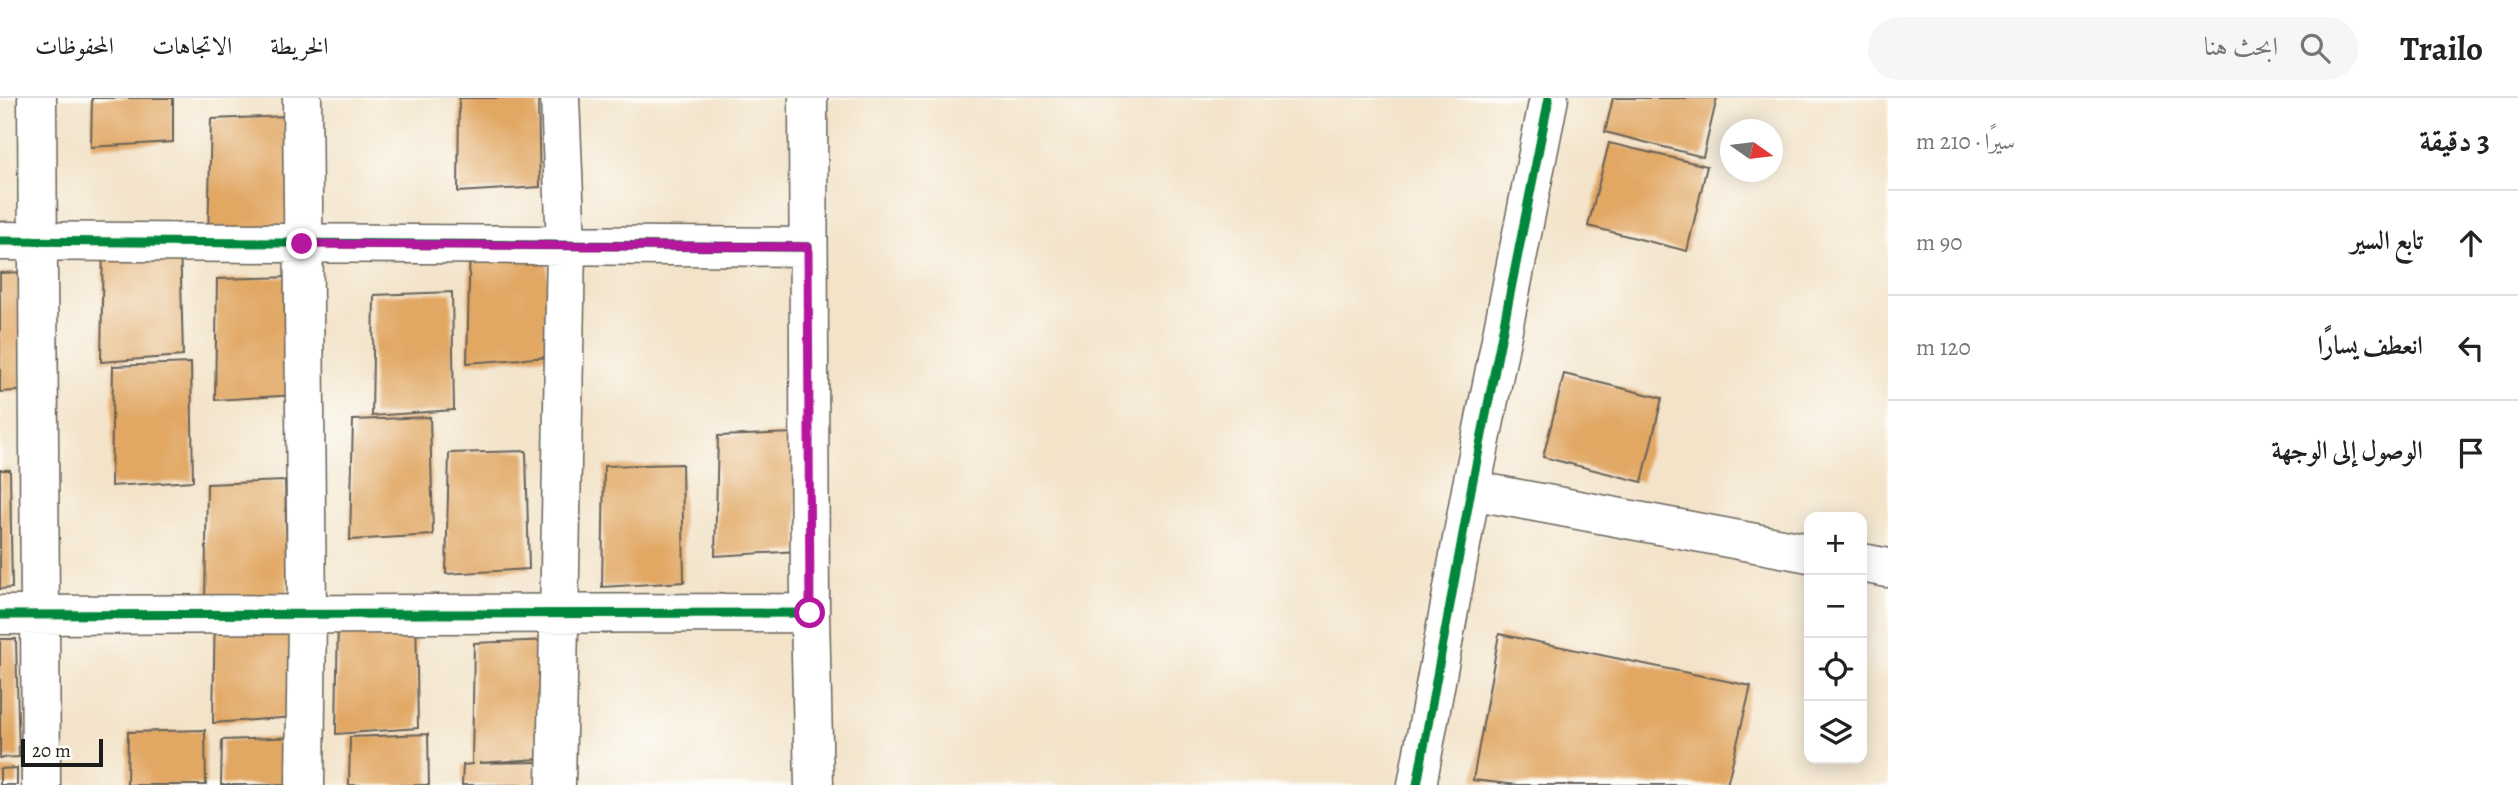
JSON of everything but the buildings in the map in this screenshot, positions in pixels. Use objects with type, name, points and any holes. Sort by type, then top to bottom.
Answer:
[{"type":"street","points":[[37,98],[41,785]]},
{"type":"street","points":[[302,98],[307,614],[304,785]]},
{"type":"street","points":[[556,785],[566,246],[560,98]]},
{"type":"street","points":[[808,98],[810,613],[814,785]]},
{"type":"street","points":[[1417,785],[1471,490],[1549,98]]},
{"type":"street","points":[[0,241],[808,247]]},
{"type":"street","points":[[1471,490],[1804,552]]},
{"type":"street","points":[[1867,564],[1888,568]]},
{"type":"street","points":[[0,615],[810,613]]},
{"type":"cycle path","points":[[1417,785],[1471,490],[1549,98]]},
{"type":"cycle path","points":[[0,241],[808,247]]},
{"type":"cycle path","points":[[0,615],[810,613]]},
{"type":"route","points":[[302,244],[808,247],[810,613]]}]
